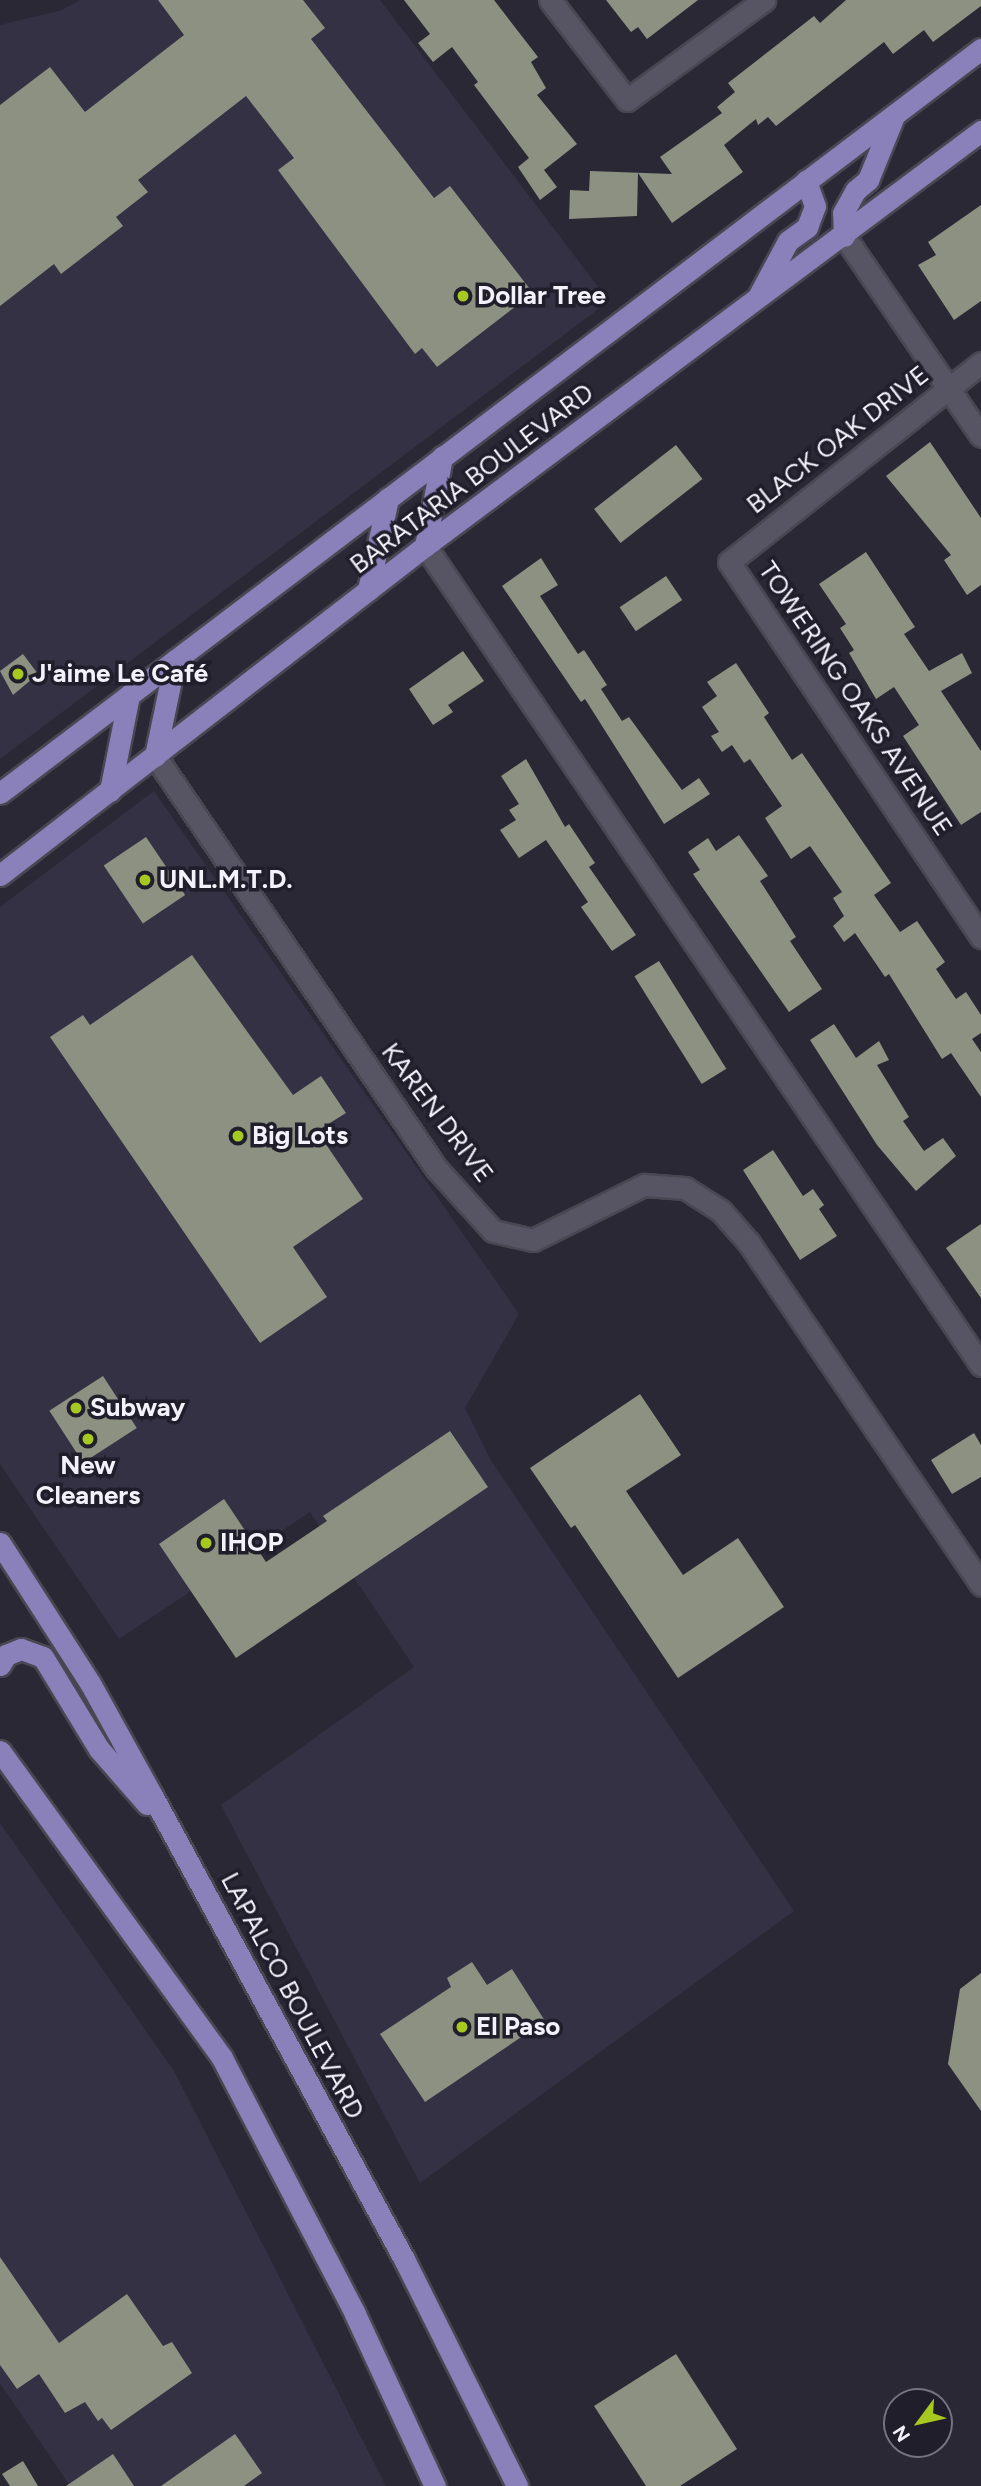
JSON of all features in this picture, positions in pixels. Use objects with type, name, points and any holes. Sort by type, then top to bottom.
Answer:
[{"type":"main road","name":"BARATARIA BOULEVARD","points":[[0,793],[981,49]]},
{"type":"main road","points":[[844,236],[843,213],[856,190],[868,180],[895,114]]},
{"type":"main road","name":"BARATARIA BOULEVARD","points":[[0,875],[425,546],[844,236],[981,131]]},
{"type":"main road","points":[[754,303],[788,241],[807,227],[815,206],[806,181]]},
{"type":"main road","points":[[425,546],[442,457]]},
{"type":"main road","points":[[368,590],[388,498]]},
{"type":"main road","points":[[156,756],[175,660]]},
{"type":"main road","points":[[110,791],[129,695]]},
{"type":"main road","name":"LAPALCO BOULEVARD","points":[[0,1543],[90,1684],[173,1835],[404,2259],[517,2486]]},
{"type":"main road","points":[[0,1665],[6,1655],[21,1649],[43,1657],[99,1749],[173,1835]]},
{"type":"main road","points":[[0,1751],[222,2058],[355,2314],[435,2486]]},
{"type":"street","points":[[550,0],[627,100],[764,0]]},
{"type":"street","points":[[844,236],[981,436]]},
{"type":"street","name":"BLACK OAK DRIVE","points":[[729,562],[981,363]]},
{"type":"street","points":[[425,546],[981,1365]]},
{"type":"street","name":"TOWERING OAKS AVENUE","points":[[729,562],[981,937]]},
{"type":"street","name":"KAREN DRIVE","points":[[156,756],[436,1168],[493,1231],[533,1240],[644,1185],[685,1188],[721,1212],[749,1243],[981,1585]]},
{"type":"shaded area","points":[[80,0],[380,0],[609,301],[0,759],[0,25],[62,10]]},
{"type":"shaded area","points":[[154,791],[519,1314],[465,1408],[490,1459],[794,1911],[420,2183],[221,1805],[414,1667],[310,1512],[119,1639],[0,1464],[0,907]]},
{"type":"shaded area","points":[[0,1823],[174,2071],[386,2486],[70,2486],[0,2383]]},
{"type":"building","points":[[158,0],[303,0],[325,28],[311,39],[434,198],[450,186],[533,293],[437,367],[422,348],[415,354],[278,170],[294,158],[246,96],[138,180],[148,192],[116,217],[123,226],[61,274],[54,264],[0,306],[0,105],[50,67],[85,112],[184,35]]},
{"type":"building","points":[[404,0],[494,0],[538,57],[531,62],[546,88],[537,95],[577,144],[544,170],[557,187],[540,200],[518,167],[529,158],[474,85],[478,82],[452,47],[433,62],[418,43],[430,34]]},
{"type":"building","points":[[606,0],[698,0],[647,39],[638,27],[631,32]]},
{"type":"building","points":[[846,0],[981,0],[981,6],[933,42],[924,30],[893,54],[884,42],[776,126],[768,117],[758,125],[756,119],[724,145],[743,172],[672,223],[638,173],[637,216],[569,219],[570,190],[589,191],[590,171],[672,174],[660,157],[722,113],[717,107],[735,92],[728,83],[814,16],[820,23]]},
{"type":"building","points":[[981,205],[981,301],[954,320],[918,265],[936,255],[928,242]]},
{"type":"building","points":[[930,442],[981,518],[981,585],[967,595],[944,560],[951,555],[886,476]]},
{"type":"building","points":[[676,445],[702,479],[621,543],[594,509]]},
{"type":"building","points":[[866,552],[915,627],[904,634],[929,671],[962,653],[972,673],[941,691],[981,751],[981,812],[961,825],[903,736],[919,725],[894,687],[876,699],[849,653],[854,650],[840,628],[846,624],[819,584]]},
{"type":"building","points":[[541,558],[558,585],[540,596],[578,654],[584,650],[607,685],[601,689],[622,721],[629,717],[682,790],[699,778],[710,794],[664,824],[585,699],[581,702],[502,586]]},
{"type":"building","points":[[666,576],[682,600],[636,631],[620,607]]},
{"type":"building","points":[[463,651],[484,681],[448,705],[453,712],[433,725],[409,689]]},
{"type":"building","name":"J'aime Le Café","points":[[23,654],[38,674],[13,695],[0,671]]},
{"type":"building","points":[[736,663],[769,713],[764,717],[792,760],[802,753],[891,883],[874,895],[900,932],[917,921],[945,962],[936,969],[956,999],[966,992],[981,1015],[981,1033],[972,1039],[981,1052],[981,1097],[951,1053],[942,1059],[889,974],[885,977],[855,933],[844,942],[833,926],[844,916],[833,898],[842,892],[810,846],[791,859],[765,818],[782,806],[750,759],[744,763],[732,745],[722,752],[711,736],[719,732],[702,707],[717,696],[707,682]]},
{"type":"building","points":[[526,759],[565,827],[569,824],[595,863],[589,867],[636,935],[612,951],[581,907],[588,902],[546,840],[519,858],[500,830],[516,820],[509,810],[519,804],[501,776]]},
{"type":"building","points":[[739,835],[768,876],[760,881],[796,937],[790,941],[822,989],[789,1012],[693,874],[700,870],[688,852],[708,838],[716,851]]},
{"type":"building","name":"UNL.M.T.D.","points":[[146,837],[185,895],[143,924],[104,866]]},
{"type":"building","points":[[192,955],[293,1095],[321,1076],[346,1113],[317,1131],[363,1199],[293,1247],[327,1297],[260,1343],[50,1037],[83,1015],[90,1025]]},
{"type":"building","points":[[659,961],[726,1069],[702,1084],[634,976]]},
{"type":"building","points":[[834,1024],[856,1058],[879,1041],[889,1060],[877,1065],[909,1117],[903,1121],[924,1151],[943,1138],[956,1156],[916,1191],[877,1145],[810,1040]]},
{"type":"building","points":[[773,1150],[803,1196],[813,1189],[824,1205],[819,1209],[837,1236],[800,1260],[743,1170]]},
{"type":"building","points":[[981,1224],[981,1298],[946,1248]]},
{"type":"building","points":[[103,1376],[137,1428],[83,1463],[49,1411]]},
{"type":"building","points":[[640,1394],[681,1455],[626,1491],[683,1575],[738,1538],[784,1607],[678,1678],[575,1525],[571,1528],[530,1468]]},
{"type":"building","points":[[450,1431],[488,1487],[236,1658],[159,1544],[224,1499],[266,1562],[327,1521],[323,1516]]},
{"type":"building","points":[[974,1433],[981,1445],[981,1477],[952,1494],[931,1460]]},
{"type":"building","name":"El Paso","points":[[472,1962],[487,1985],[512,1969],[545,2021],[425,2102],[380,2034],[451,1987],[447,1978]]},
{"type":"building","points":[[981,1973],[981,2111],[948,2064],[960,1989]]},
{"type":"building","points":[[0,2257],[59,2343],[127,2294],[163,2346],[172,2342],[192,2373],[111,2430],[102,2418],[98,2421],[85,2402],[65,2413],[39,2374],[17,2389],[0,2365]]},
{"type":"building","points":[[676,2354],[737,2449],[680,2486],[646,2486],[594,2406]]},
{"type":"building","points":[[235,2434],[262,2473],[244,2486],[161,2486]]},
{"type":"building","points":[[113,2454],[134,2486],[66,2486]]},
{"type":"building","points":[[23,2461],[38,2486],[10,2486],[2,2474]]},
{"type":"place","name":"Dollar Tree","points":[[463,296]]},
{"type":"place","name":"J'aime Le Café","points":[[18,674]]},
{"type":"place","name":"UNL.M.T.D.","points":[[145,880]]},
{"type":"place","name":"Big Lots","points":[[238,1136]]},
{"type":"place","name":"Subway","points":[[76,1408]]},
{"type":"place","name":"New Cleaners","points":[[88,1439]]},
{"type":"place","name":"IHOP","points":[[206,1543]]},
{"type":"place","name":"El Paso","points":[[462,2027]]}]
